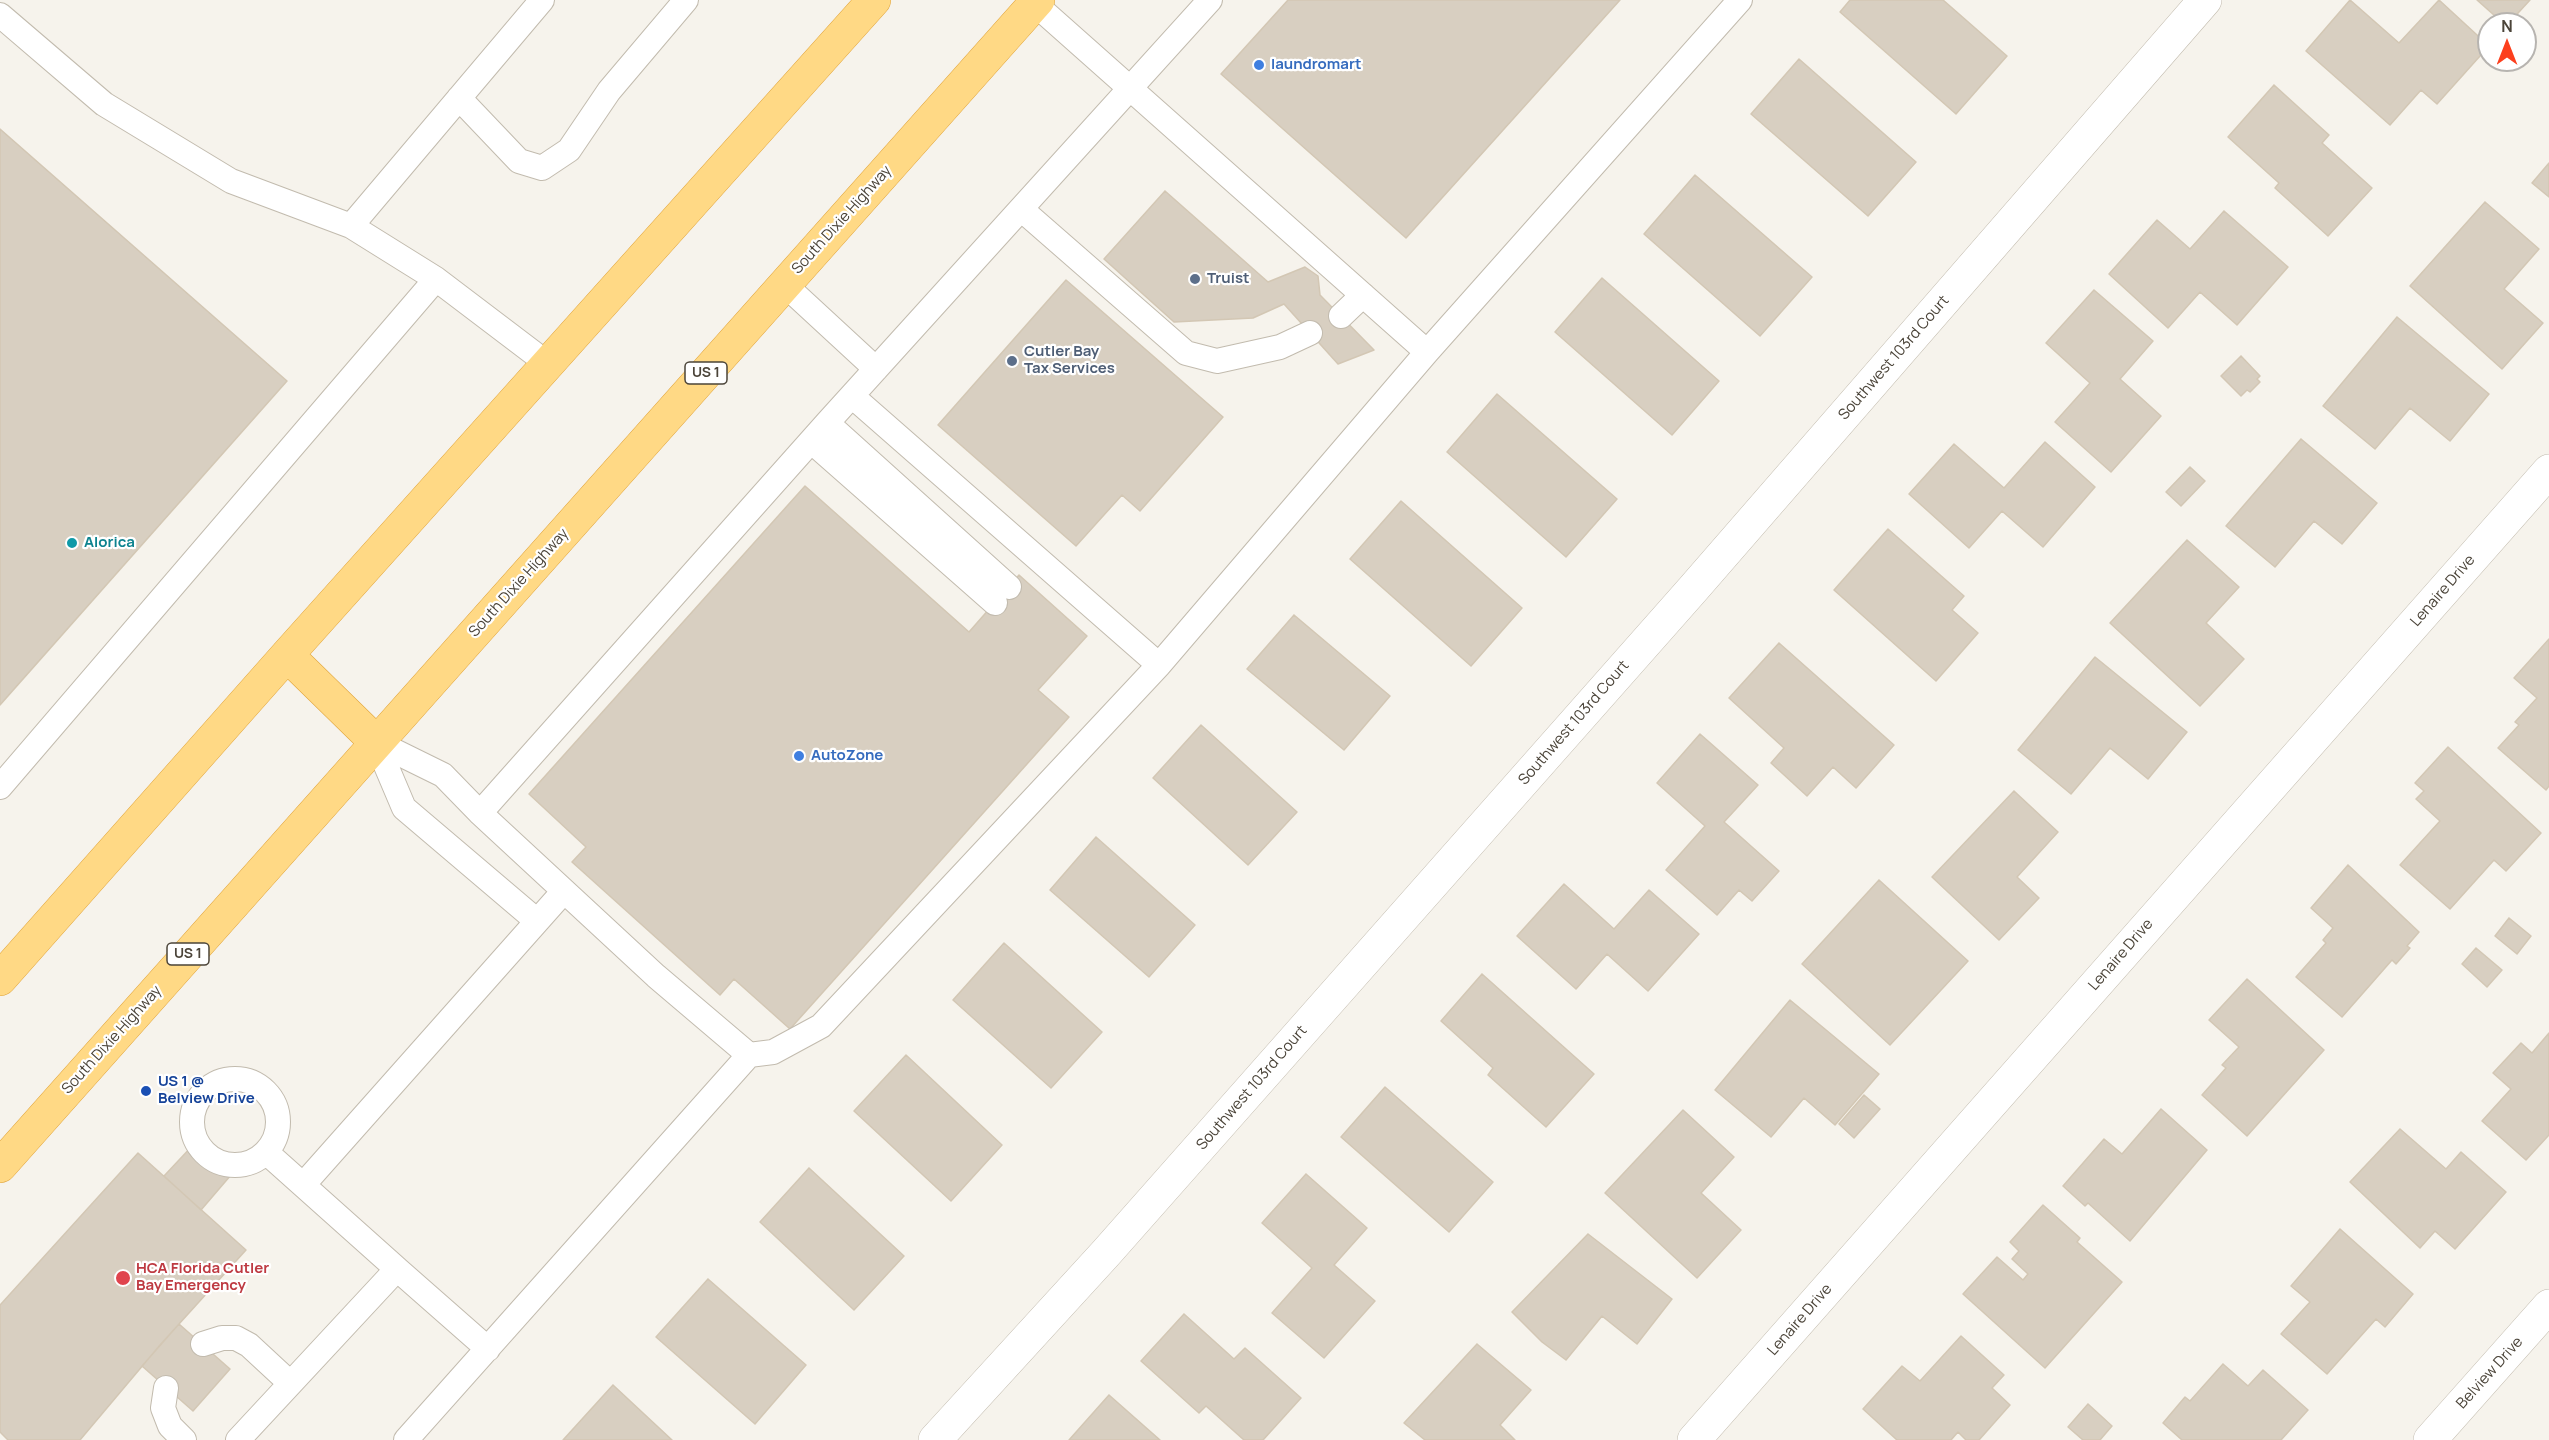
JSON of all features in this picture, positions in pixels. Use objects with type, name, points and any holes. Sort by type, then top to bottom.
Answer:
[{"type":"highway","points":[[0,979],[874,0]]},
{"type":"highway","name":"South Dixie Highway","points":[[0,1166],[785,285],[1034,1]]},
{"type":"highway","points":[[287,655],[376,742]]},
{"type":"street","name":"Southwest 103rd Court","points":[[935,1440],[1106,1253],[1693,589],[2205,0]]},
{"type":"street","name":"Lenaire Drive","points":[[1694,1440],[2549,471]]},
{"type":"street","name":"Belview Drive","points":[[2430,1440],[2549,1306]]},
{"type":"lane","points":[[351,226],[542,0]]},
{"type":"lane","points":[[459,98],[519,161],[542,168],[569,150],[609,92],[686,0]]},
{"type":"lane","points":[[480,813],[819,432],[1210,0]]},
{"type":"lane","points":[[406,1440],[749,1055],[773,1052],[821,1026],[1159,665],[1427,352],[1740,0]]},
{"type":"lane","points":[[1034,1],[1427,352]]},
{"type":"lane","points":[[0,15],[104,104],[231,181],[351,226],[436,279],[548,364]]},
{"type":"lane","points":[[1021,209],[1186,353],[1217,361],[1280,347],[1310,333]]},
{"type":"lane","points":[[0,787],[436,279]]},
{"type":"lane","points":[[785,285],[876,369]]},
{"type":"lane","points":[[1341,316],[1363,295]]},
{"type":"lane","points":[[852,396],[1159,665]]},
{"type":"lane","points":[[819,432],[1002,595]]},
{"type":"lane","points":[[376,742],[443,775],[480,813],[656,976],[749,1055]]},
{"type":"lane","points":[[376,742],[404,808],[537,921]]},
{"type":"lane","points":[[303,1185],[564,891]]},
{"type":"lane","points":[[266,1152],[488,1349]]},
{"type":"lane","points":[[238,1440],[397,1269]]},
{"type":"lane","points":[[203,1344],[222,1338],[236,1338],[249,1345],[290,1383]]},
{"type":"lane","points":[[166,1388],[163,1408],[170,1426],[184,1440]]},
{"type":"building","points":[[1288,0],[1620,0],[1406,238],[1221,74]]},
{"type":"building","points":[[1850,0],[1943,0],[2007,56],[1956,114],[1840,12]]},
{"type":"building","points":[[2350,0],[2399,43],[2439,0],[2477,35],[2477,59],[2437,104],[2421,90],[2390,125],[2306,51]]},
{"type":"building","points":[[2477,0],[2530,0],[2519,12],[2490,12]]},
{"type":"building","points":[[1799,59],[1916,162],[1868,216],[1751,114]]},
{"type":"building","points":[[2274,85],[2329,135],[2322,143],[2372,188],[2328,236],[2275,188],[2279,183],[2228,137]]},
{"type":"building","name":"Alorica","points":[[0,129],[287,381],[0,705]]},
{"type":"building","points":[[2549,163],[2549,197],[2532,183]]},
{"type":"building","points":[[1695,175],[1812,277],[1760,336],[1644,234]]},
{"type":"building","name":"Truist","points":[[1165,191],[1268,282],[1305,267],[1318,276],[1320,295],[1374,350],[1338,364],[1284,304],[1253,318],[1174,322],[1104,259]]},
{"type":"building","points":[[2485,202],[2539,249],[2504,289],[2543,323],[2502,369],[2410,286]]},
{"type":"building","points":[[2224,211],[2288,267],[2237,325],[2200,292],[2168,328],[2109,274],[2157,220],[2190,249]]},
{"type":"building","points":[[1602,278],[1719,381],[1672,435],[1555,332]]},
{"type":"building","points":[[1066,280],[1223,417],[1140,511],[1122,495],[1076,546],[938,425]]},
{"type":"building","points":[[2094,290],[2153,341],[2120,379],[2161,416],[2111,472],[2055,422],[2090,383],[2046,343]]},
{"type":"building","points":[[2397,317],[2489,394],[2450,441],[2410,408],[2375,449],[2323,406]]},
{"type":"building","points":[[2241,356],[2260,376],[2257,379],[2260,382],[2250,392],[2247,390],[2241,396],[2221,376]]},
{"type":"building","points":[[1497,394],[1617,499],[1566,557],[1447,452]]},
{"type":"building","points":[[2301,439],[2377,503],[2342,544],[2314,521],[2275,567],[2226,526]]},
{"type":"building","points":[[2045,442],[2095,487],[2043,547],[2002,511],[1969,548],[1909,494],[1954,444],[2004,488]]},
{"type":"building","points":[[2190,467],[2205,481],[2181,506],[2166,492]]},
{"type":"building","name":"AutoZone","points":[[805,486],[969,632],[1019,575],[1087,636],[1038,690],[1069,717],[790,1029],[734,979],[720,995],[572,862],[586,847],[529,794]]},
{"type":"building","points":[[1401,501],[1522,608],[1471,666],[1350,559]]},
{"type":"building","points":[[1888,529],[1964,596],[1952,610],[1978,633],[1936,681],[1834,590]]},
{"type":"building","points":[[2187,540],[2239,587],[2206,623],[2244,659],[2200,706],[2110,623]]},
{"type":"building","points":[[1294,615],[1390,696],[1344,750],[1247,669]]},
{"type":"building","points":[[2549,639],[2549,786],[2546,790],[2498,748],[2519,725],[2515,722],[2537,698],[2514,678]]},
{"type":"building","points":[[1779,643],[1894,745],[1856,788],[1833,767],[1807,796],[1771,763],[1784,748],[1729,698]]},
{"type":"building","points":[[2095,657],[2187,732],[2148,779],[2110,748],[2071,794],[2018,750]]},
{"type":"building","points":[[1201,725],[1297,812],[1248,865],[1153,778]]},
{"type":"building","points":[[1700,734],[1758,785],[1724,822],[1779,871],[1752,901],[1739,890],[1717,915],[1666,870],[1705,826],[1657,783]]},
{"type":"building","points":[[2448,747],[2541,833],[2506,871],[2494,860],[2450,909],[2400,865],[2440,821],[2416,799],[2424,791],[2415,783]]},
{"type":"building","points":[[2014,791],[2058,832],[2017,877],[2039,898],[1999,940],[1932,877]]},
{"type":"building","points":[[1096,837],[1195,925],[1149,977],[1050,890]]},
{"type":"building","points":[[2348,865],[2419,932],[2407,946],[2410,948],[2396,964],[2392,960],[2342,1017],[2296,977],[2326,943],[2323,940],[2333,928],[2311,908]]},
{"type":"building","points":[[1879,880],[1968,961],[1890,1045],[1802,964]]},
{"type":"building","points":[[1564,884],[1614,929],[1649,890],[1699,934],[1648,991],[1607,954],[1576,989],[1517,936]]},
{"type":"building","points":[[2509,918],[2531,936],[2517,954],[2495,936]]},
{"type":"building","points":[[1004,943],[1102,1032],[1051,1088],[953,1000]]},
{"type":"building","points":[[2476,948],[2502,970],[2487,987],[2462,964]]},
{"type":"building","points":[[1482,974],[1594,1074],[1546,1127],[1488,1075],[1493,1068],[1441,1021]]},
{"type":"building","points":[[2247,979],[2324,1050],[2247,1136],[2202,1095],[2226,1068],[2222,1065],[2239,1047],[2209,1020]]},
{"type":"building","points":[[1790,1000],[1879,1074],[1835,1125],[1804,1098],[1771,1137],[1715,1090]]},
{"type":"building","points":[[2549,1033],[2549,1135],[2526,1160],[2482,1121],[2511,1089],[2493,1073],[2521,1043],[2532,1053]]},
{"type":"building","points":[[906,1055],[1002,1145],[951,1201],[854,1111]]},
{"type":"building","points":[[1385,1087],[1493,1182],[1449,1232],[1341,1137]]},
{"type":"building","points":[[1864,1095],[1880,1109],[1854,1138],[1839,1124]]},
{"type":"building","points":[[2161,1109],[2207,1150],[2130,1241],[2088,1203],[2085,1206],[2063,1186],[2104,1139],[2122,1154]]},
{"type":"building","points":[[1683,1110],[1734,1157],[1701,1193],[1741,1230],[1697,1278],[1605,1193]]},
{"type":"building","points":[[2400,1129],[2446,1169],[2461,1152],[2506,1192],[2455,1249],[2435,1231],[2420,1248],[2350,1182]]},
{"type":"building","points":[[194,1144],[231,1175],[201,1210],[164,1176]]},
{"type":"building","name":"HCA Florida Cutler Bay Emergency","points":[[138,1153],[246,1250],[160,1345],[80,1440],[8,1440],[0,1432],[0,1305]]},
{"type":"building","points":[[809,1168],[904,1256],[854,1310],[760,1222]]},
{"type":"building","points":[[1306,1174],[1367,1228],[1334,1265],[1375,1301],[1324,1358],[1272,1313],[1312,1268],[1262,1223]]},
{"type":"building","points":[[2043,1205],[2080,1238],[2077,1242],[2122,1282],[2045,1368],[1963,1294],[1997,1257],[2023,1280],[2028,1274],[2012,1259],[2019,1251],[2010,1242]]},
{"type":"building","points":[[2340,1229],[2413,1294],[2385,1327],[2376,1319],[2327,1374],[2281,1334],[2310,1302],[2291,1286]]},
{"type":"building","points":[[1588,1234],[1672,1299],[1637,1344],[1602,1316],[1566,1360],[1542,1342],[1512,1312]]},
{"type":"building","points":[[708,1279],[806,1365],[755,1424],[656,1337]]},
{"type":"building","points":[[1184,1314],[1234,1359],[1245,1348],[1301,1398],[1263,1440],[1244,1440],[1206,1406],[1199,1413],[1141,1361]]},
{"type":"building","points":[[179,1324],[230,1369],[193,1411],[142,1366]]},
{"type":"building","points":[[1961,1336],[2004,1375],[1992,1388],[2010,1405],[1979,1440],[1966,1440],[1958,1432],[1951,1440],[1897,1440],[1863,1409],[1902,1366],[1920,1381]]},
{"type":"building","points":[[1477,1344],[1531,1390],[1500,1425],[1515,1440],[1425,1440],[1404,1423]]},
{"type":"building","points":[[2223,1364],[2248,1386],[2263,1370],[2308,1410],[2281,1440],[2182,1440],[2163,1423],[2185,1397],[2190,1401]]},
{"type":"building","points":[[613,1385],[672,1440],[563,1440]]},
{"type":"building","points":[[1109,1395],[1160,1440],[1069,1440]]},
{"type":"building","points":[[2088,1404],[2112,1426],[2100,1440],[2083,1440],[2068,1427]]},
{"type":"place","name":"laundromart","points":[[1259,65]]},
{"type":"place","name":"Truist","points":[[1195,279]]},
{"type":"place","name":"Cutler Bay Tax Services","points":[[1012,361]]},
{"type":"place","name":"Alorica","points":[[72,543]]},
{"type":"place","name":"AutoZone","points":[[799,756]]},
{"type":"place","name":"US 1 @ Belview Drive","points":[[146,1091]]},
{"type":"place","name":"HCA Florida Cutler Bay Emergency","points":[[123,1278]]}]
